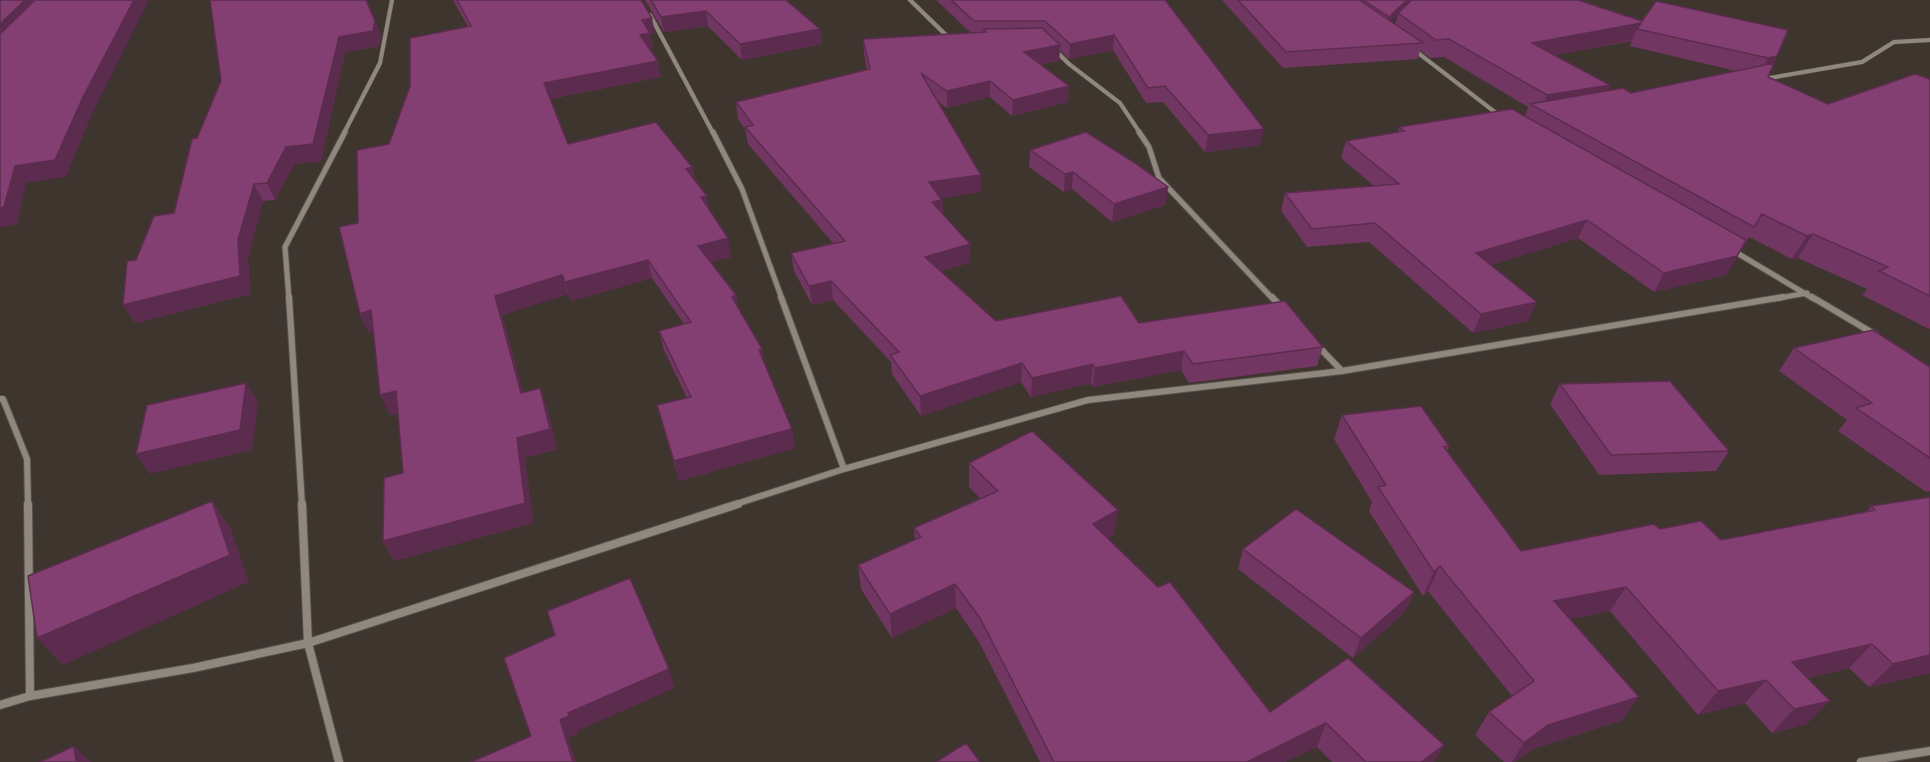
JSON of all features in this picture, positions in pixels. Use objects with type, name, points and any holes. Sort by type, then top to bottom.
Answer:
[{"type":"street","points":[[339,762],[308,643],[298,423],[285,247],[380,63],[392,0]]},
{"type":"street","points":[[910,0],[942,34],[949,38]]},
{"type":"street","points":[[646,9],[742,189],[844,469]]},
{"type":"street","points":[[1756,81],[1862,63],[1894,42],[1930,40]]},
{"type":"street","points":[[1406,44],[1509,123]]},
{"type":"street","points":[[1052,47],[1069,64],[1120,103],[1149,147],[1159,178],[1286,313]]},
{"type":"street","points":[[1725,246],[1882,339]]},
{"type":"street","points":[[0,705],[30,696],[193,668],[308,643],[844,469],[1088,400],[1342,371],[1806,293]]},
{"type":"street","points":[[1310,338],[1342,371]]},
{"type":"street","points":[[0,399],[3,399],[27,459],[30,696]]},
{"type":"street","points":[[1861,762],[1930,751]]},
{"type":"building","points":[[0,0],[25,0],[0,24]]},
{"type":"building","points":[[35,0],[134,0],[83,97],[55,160],[15,166],[4,207],[0,208],[0,34]]},
{"type":"building","points":[[210,0],[366,0],[375,21],[373,31],[339,37],[313,144],[286,147],[267,183],[254,184],[238,240],[240,276],[123,305],[127,261],[136,260],[154,216],[174,213],[192,139],[197,138],[221,81]]},
{"type":"building","points":[[457,0],[641,0],[652,18],[642,20],[650,33],[640,35],[658,61],[544,83],[568,144],[656,122],[692,167],[686,169],[707,196],[701,197],[728,238],[698,246],[736,295],[732,297],[762,349],[759,350],[792,429],[674,461],[657,405],[691,397],[659,331],[691,322],[648,260],[565,282],[562,275],[495,296],[521,393],[540,388],[550,429],[517,438],[525,503],[383,541],[384,478],[403,473],[396,391],[380,395],[371,310],[360,314],[339,227],[358,223],[357,150],[389,144],[410,86],[410,38],[471,26]]},
{"type":"building","points":[[651,0],[786,0],[820,29],[740,44],[706,11],[661,17]]},
{"type":"building","points":[[951,0],[1165,0],[1264,129],[1208,135],[1165,86],[1148,88],[1114,35],[1070,44],[1045,21],[974,21]]},
{"type":"building","points":[[1238,0],[1359,0],[1423,43],[1286,52]]},
{"type":"building","points":[[1363,0],[1407,0],[1389,17]]},
{"type":"building","points":[[1412,0],[1578,0],[1642,21],[1656,1],[1788,30],[1777,56],[1768,58],[1637,29],[1641,23],[1532,43],[1610,85],[1547,95],[1449,39],[1436,40],[1398,13]]},
{"type":"building","points":[[1042,28],[1060,45],[1024,52],[1069,86],[1013,100],[990,81],[947,91],[921,73],[981,175],[929,182],[942,200],[932,202],[970,244],[925,257],[996,321],[1121,296],[1139,323],[1285,301],[1323,347],[1193,364],[1184,351],[1095,368],[1093,364],[1032,378],[1022,363],[920,396],[890,355],[899,352],[831,281],[809,286],[791,253],[845,241],[745,127],[753,125],[736,102],[870,69],[863,39],[986,32],[983,29]]},
{"type":"building","points":[[1774,63],[1768,77],[1828,104],[1915,74],[1930,79],[1930,296],[1879,271],[1888,267],[1813,234],[1807,236],[1762,214],[1754,227],[1530,104],[1623,88],[1631,93]]},
{"type":"building","points":[[1512,109],[1746,240],[1737,256],[1664,273],[1587,220],[1476,253],[1537,302],[1481,314],[1375,223],[1312,229],[1285,193],[1399,184],[1346,141],[1404,131],[1399,127]]},
{"type":"building","points":[[1086,132],[1168,187],[1114,204],[1073,172],[1065,174],[1030,150]]},
{"type":"building","points":[[1873,330],[1930,367],[1930,458],[1856,408],[1872,403],[1794,348]]},
{"type":"building","points":[[1670,381],[1729,451],[1611,455],[1560,384]]},
{"type":"building","points":[[246,383],[240,430],[136,454],[147,405]]},
{"type":"building","points":[[1421,406],[1449,446],[1444,447],[1521,551],[1654,524],[1660,529],[1701,521],[1721,540],[1875,510],[1871,506],[1930,497],[1930,655],[1893,664],[1872,644],[1792,662],[1830,701],[1794,709],[1766,680],[1718,691],[1626,587],[1554,601],[1639,697],[1548,725],[1524,743],[1489,712],[1534,681],[1440,566],[1434,572],[1378,487],[1386,485],[1342,415]]},
{"type":"building","points":[[1032,431],[1118,510],[1093,524],[1158,587],[1170,582],[1270,712],[1348,658],[1444,745],[1421,762],[1366,762],[1326,723],[1247,762],[1054,762],[980,618],[955,584],[890,614],[858,565],[921,537],[914,528],[998,491],[969,463]]},
{"type":"building","points":[[212,501],[230,555],[37,638],[28,576]]},
{"type":"building","points":[[1296,509],[1414,592],[1361,638],[1243,549]]},
{"type":"building","points":[[630,578],[669,669],[568,713],[569,716],[560,720],[573,762],[471,762],[531,736],[504,658],[555,635],[547,611]]},
{"type":"building","points":[[966,743],[980,762],[936,762]]},
{"type":"building","points":[[74,746],[76,762],[40,762]]}]
